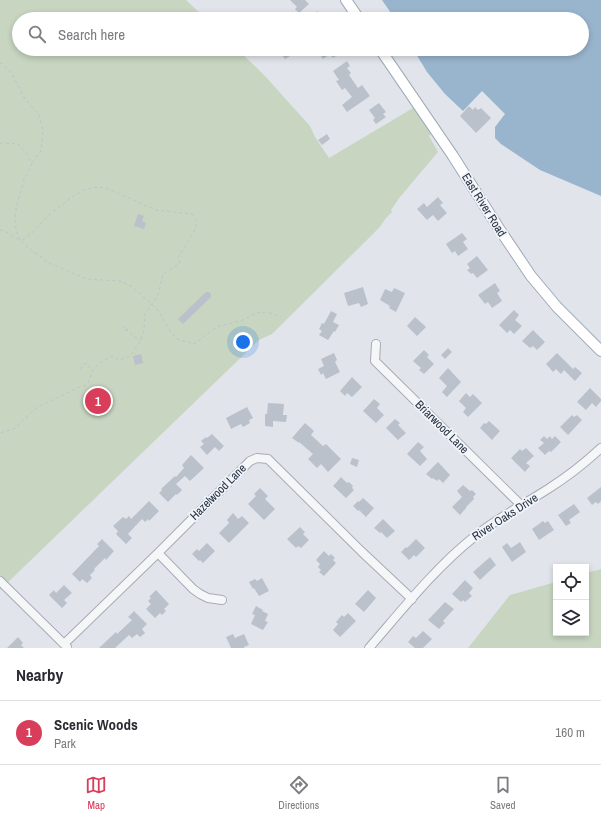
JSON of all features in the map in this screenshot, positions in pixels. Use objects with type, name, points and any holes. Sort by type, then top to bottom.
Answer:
[{"type":"main road","points":[[346,0],[355,12]]},
{"type":"main road","name":"East River Road","points":[[385,56],[453,156],[502,234],[531,276],[557,307],[601,351]]},
{"type":"street","name":"Briarwood Lane","points":[[376,344],[375,361],[521,505]]},
{"type":"street","name":"River Oaks Drive","points":[[370,648],[434,574],[459,548],[490,524],[548,489],[568,475],[601,448]]},
{"type":"street","name":"Hazelwood Lane","points":[[66,646],[250,461],[257,458],[268,459],[412,599]]},
{"type":"street","points":[[158,553],[193,589],[208,598],[222,600]]},
{"type":"street","points":[[0,582],[66,646]]},
{"type":"path","points":[[0,63],[2,63],[12,74],[25,98],[39,115],[43,131],[41,151],[24,178],[14,214],[17,234],[26,246],[49,263],[87,278],[120,281],[131,286],[159,312],[171,332],[178,338],[194,344],[218,326],[241,321],[256,313],[267,312],[281,317]]},
{"type":"path","points":[[0,143],[18,144],[28,155],[32,164]]},
{"type":"path","points":[[0,433],[14,429],[36,408],[77,388],[87,385],[93,370],[99,362],[114,356],[119,360],[132,354],[141,340],[144,330],[145,314],[158,295],[163,274],[180,263],[178,258],[196,228],[196,220],[192,214],[156,210],[106,188],[97,187],[84,190],[72,197],[49,215],[32,233],[21,240]]},
{"type":"path","points":[[0,230],[21,240]]},
{"type":"path","points":[[127,330],[133,336],[141,340]]},
{"type":"path","points":[[80,369],[86,364],[93,370]]},
{"type":"green space","points":[[0,0],[186,0],[199,12],[12,12],[12,56],[244,56],[264,75],[310,126],[315,137],[329,158],[414,108],[431,134],[429,136],[438,152],[400,197],[391,210],[392,212],[379,228],[272,334],[259,340],[0,590]]},
{"type":"green space","points":[[601,569],[601,648],[468,648],[510,595],[553,583],[553,636],[589,636],[589,572]]},
{"type":"water","points":[[382,0],[601,0],[601,196],[540,170],[501,144],[495,138],[495,127],[505,114],[482,91],[463,111],[445,94],[427,72],[417,56],[589,56],[589,12],[390,12]]},
{"type":"building","points":[[290,0],[305,0],[309,4],[300,12],[295,9],[297,7]]},
{"type":"building","points":[[283,56],[290,56],[285,59]]},
{"type":"building","points":[[347,61],[350,66],[347,68],[351,73],[349,75],[358,88],[362,85],[370,96],[347,112],[342,105],[352,97],[345,88],[342,90],[336,81],[339,80],[333,71]]},
{"type":"building","points":[[379,103],[386,112],[383,114],[386,117],[376,124],[373,120],[375,118],[369,110]]},
{"type":"building","points":[[469,106],[473,110],[475,107],[478,110],[481,108],[491,118],[476,133],[460,116]]},
{"type":"building","points":[[327,134],[330,139],[322,145],[318,140]]},
{"type":"building","points":[[438,197],[443,203],[440,205],[447,213],[438,221],[433,215],[427,220],[417,209],[424,203],[427,207]]},
{"type":"building","points":[[138,214],[144,216],[142,221],[146,223],[144,229],[134,226]]},
{"type":"building","points":[[462,233],[467,239],[463,242],[468,249],[458,256],[455,251],[452,253],[446,244]]},
{"type":"building","points":[[477,256],[488,270],[477,278],[473,273],[471,274],[467,270],[470,268],[467,264]]},
{"type":"building","points":[[495,283],[500,291],[497,293],[502,301],[492,308],[488,302],[485,304],[478,295]]},
{"type":"building","points":[[363,287],[368,304],[361,307],[359,303],[348,306],[344,293]]},
{"type":"building","points":[[394,288],[405,293],[396,312],[380,300],[385,289],[392,292]]},
{"type":"building","points":[[206,292],[211,294],[211,297],[183,324],[178,319]]},
{"type":"building","points":[[514,310],[519,315],[515,320],[522,326],[514,334],[510,330],[507,333],[499,325]]},
{"type":"building","points":[[331,311],[337,314],[333,322],[339,325],[328,340],[319,335],[322,331],[319,329],[322,323],[324,324]]},
{"type":"building","points":[[415,317],[426,327],[417,336],[407,326]]},
{"type":"building","points":[[533,330],[545,342],[537,350],[533,346],[530,348],[522,341]]},
{"type":"building","points":[[448,348],[452,352],[445,359],[441,355]]},
{"type":"building","points":[[424,350],[429,355],[427,357],[434,364],[424,374],[419,370],[421,368],[413,361]]},
{"type":"building","points":[[334,353],[337,360],[335,362],[340,372],[326,379],[323,373],[321,375],[318,369],[324,366],[321,359]]},
{"type":"building","points":[[557,353],[573,369],[575,367],[582,373],[575,381],[564,370],[561,374],[556,369],[553,372],[546,364]]},
{"type":"building","points":[[141,354],[143,363],[135,365],[133,356]]},
{"type":"building","points":[[448,368],[461,382],[447,397],[442,392],[447,386],[439,378]]},
{"type":"building","points":[[352,377],[362,387],[352,397],[347,393],[345,396],[340,391]]},
{"type":"building","points":[[590,388],[601,399],[601,401],[596,407],[592,403],[586,410],[577,402]]},
{"type":"building","points":[[466,393],[470,397],[473,394],[482,403],[468,417],[463,412],[466,408],[459,401]]},
{"type":"building","points":[[374,399],[380,404],[377,408],[384,415],[376,423],[363,411]]},
{"type":"building","points":[[268,403],[284,404],[283,415],[287,415],[286,422],[273,421],[273,427],[265,426],[265,414],[267,414]]},
{"type":"building","points":[[247,407],[253,418],[249,420],[250,423],[243,427],[241,424],[231,429],[226,418]]},
{"type":"building","points":[[572,415],[574,417],[577,415],[582,420],[568,435],[560,427]]},
{"type":"building","points":[[395,419],[400,423],[398,425],[406,433],[398,440],[386,428]]},
{"type":"building","points":[[489,421],[500,431],[492,440],[480,428],[484,423],[486,424]]},
{"type":"building","points":[[305,423],[314,431],[311,435],[323,446],[326,444],[341,459],[328,472],[321,464],[317,468],[308,459],[313,454],[292,438]]},
{"type":"building","points":[[212,434],[224,446],[219,451],[215,447],[207,455],[200,447],[204,444],[201,441]]},
{"type":"building","points":[[544,436],[547,439],[550,436],[552,439],[555,436],[561,442],[551,452],[549,451],[545,455],[538,448],[544,443],[540,440]]},
{"type":"building","points":[[418,442],[424,447],[420,451],[427,459],[420,466],[407,454]]},
{"type":"building","points":[[526,448],[534,456],[526,463],[530,466],[525,472],[511,458],[520,449],[522,451]]},
{"type":"building","points":[[191,455],[204,468],[190,481],[185,476],[176,484],[182,490],[168,502],[159,493],[162,490],[161,489],[175,476],[176,477],[184,468],[182,465]]},
{"type":"building","points":[[352,458],[359,460],[357,467],[350,464]]},
{"type":"building","points":[[438,462],[450,475],[443,483],[439,479],[437,481],[426,474]]},
{"type":"building","points":[[341,477],[353,486],[352,488],[354,490],[346,498],[333,486]]},
{"type":"building","points":[[463,485],[476,494],[473,497],[474,499],[460,515],[452,507],[462,497],[457,491]]},
{"type":"building","points":[[601,487],[601,501],[598,504],[596,502],[592,505],[587,498]]},
{"type":"building","points":[[260,488],[268,496],[265,499],[275,509],[264,520],[248,504],[256,496],[254,494]]},
{"type":"building","points":[[363,498],[374,508],[366,517],[353,506]]},
{"type":"building","points":[[149,501],[159,511],[149,521],[148,519],[145,522],[142,519],[128,534],[132,538],[126,544],[116,534],[118,531],[113,526],[123,517],[126,519],[129,516],[131,519]]},
{"type":"building","points":[[574,504],[580,512],[569,520],[571,523],[566,526],[558,515]]},
{"type":"building","points":[[233,513],[238,519],[242,516],[249,523],[229,543],[219,533],[229,523],[227,520]]},
{"type":"building","points":[[383,519],[395,531],[387,538],[374,528]]},
{"type":"building","points":[[543,521],[545,523],[548,521],[554,530],[539,540],[532,529]]},
{"type":"building","points":[[300,527],[305,532],[303,534],[309,540],[301,548],[298,546],[296,548],[287,539]]},
{"type":"building","points":[[102,539],[114,551],[106,560],[105,558],[94,569],[95,570],[90,575],[92,578],[87,583],[82,579],[80,582],[72,574],[99,546],[97,544]]},
{"type":"building","points":[[416,539],[425,548],[416,557],[414,555],[409,560],[401,552]]},
{"type":"building","points":[[520,542],[526,552],[512,562],[502,547],[507,543],[511,548]]},
{"type":"building","points":[[207,543],[215,551],[203,563],[192,554],[197,549],[199,551]]},
{"type":"building","points":[[324,551],[329,556],[331,554],[335,558],[333,560],[336,563],[324,576],[319,572],[321,570],[318,567],[320,564],[316,560]]},
{"type":"building","points":[[490,557],[496,565],[480,580],[473,572]]},
{"type":"building","points":[[262,578],[269,591],[259,596],[249,582],[255,579],[257,581]]},
{"type":"building","points":[[465,580],[473,588],[469,593],[472,596],[465,602],[463,600],[461,602],[452,594]]},
{"type":"building","points":[[64,585],[72,593],[64,600],[67,603],[62,608],[49,595],[54,590],[56,593]]},
{"type":"building","points":[[156,590],[169,604],[164,609],[166,611],[162,615],[160,613],[155,618],[146,609],[151,604],[148,601],[151,598],[149,597]]},
{"type":"building","points":[[368,590],[376,598],[364,612],[355,604]]},
{"type":"building","points":[[445,602],[454,609],[443,621],[445,623],[439,629],[428,620]]},
{"type":"building","points":[[256,606],[268,614],[265,621],[268,622],[263,630],[251,624],[255,615],[252,614]]},
{"type":"building","points":[[134,611],[147,624],[142,629],[145,633],[140,637],[137,634],[132,638],[129,635],[115,648],[99,648],[116,632],[117,634],[132,620],[128,617]]},
{"type":"building","points":[[348,613],[356,621],[340,637],[333,630],[338,624],[336,622],[342,615],[344,617]]},
{"type":"building","points":[[423,631],[432,639],[423,648],[415,648],[408,642],[413,636],[416,638]]},
{"type":"building","points":[[233,634],[235,638],[244,634],[249,645],[244,648],[231,648],[226,637]]},
{"type":"building","points":[[18,637],[23,643],[21,645],[24,648],[7,648]]},
{"type":"place","name":"Scenic Woods","points":[[98,401]]}]
